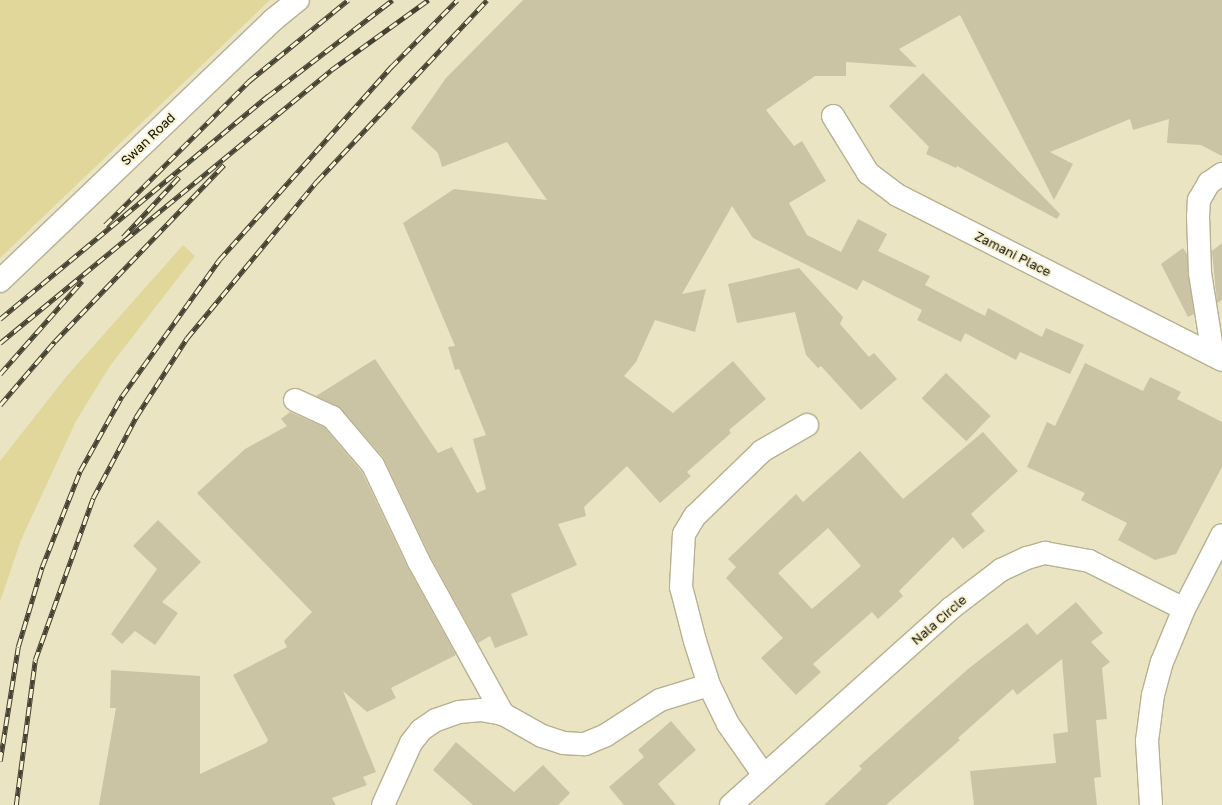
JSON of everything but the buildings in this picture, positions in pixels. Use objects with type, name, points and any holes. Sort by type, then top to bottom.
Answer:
[{"type":"street","name":"Swan Road","points":[[0,281],[273,20],[298,0]]},
{"type":"street","name":"Zamani Place","points":[[833,116],[868,173],[897,195],[1217,357]]},
{"type":"street","points":[[1217,357],[1200,273],[1198,217],[1199,200],[1209,182],[1222,174]]},
{"type":"street","points":[[295,400],[332,417],[373,465],[419,562],[503,714]]},
{"type":"street","points":[[763,774],[738,741],[709,685],[681,587],[684,534],[695,516],[762,450],[806,425]]},
{"type":"street","points":[[1151,805],[1147,741],[1153,695],[1162,662],[1184,609],[1222,535]]},
{"type":"street","name":"Nala Circle","points":[[731,805],[763,774],[950,610],[1001,570],[1027,558],[1045,553],[1089,561],[1184,609]]},
{"type":"street","points":[[383,805],[395,773],[421,730],[436,720],[459,712],[481,710],[503,714],[542,736],[563,743],[585,744],[606,735],[660,700],[709,685]]},
{"type":"shaded area","points":[[0,0],[270,0],[0,258]]},
{"type":"shaded area","points":[[183,245],[195,256],[110,366],[76,421],[21,540],[0,602],[0,461],[66,377]]},
{"type":"railway","points":[[105,225],[249,81],[348,0]]},
{"type":"railway","points":[[0,319],[268,96],[392,0]]},
{"type":"railway","points":[[0,343],[331,70],[428,0]]},
{"type":"railway","points":[[0,761],[18,647],[42,567],[80,471],[122,396],[219,260],[391,67],[457,0]]},
{"type":"railway","points":[[16,805],[35,660],[93,498],[136,417],[187,338],[317,181],[487,0]]},
{"type":"railway","points":[[0,405],[55,341],[224,165]]},
{"type":"railway","points":[[123,237],[179,177]]},
{"type":"railway","points":[[0,374],[82,281]]}]
